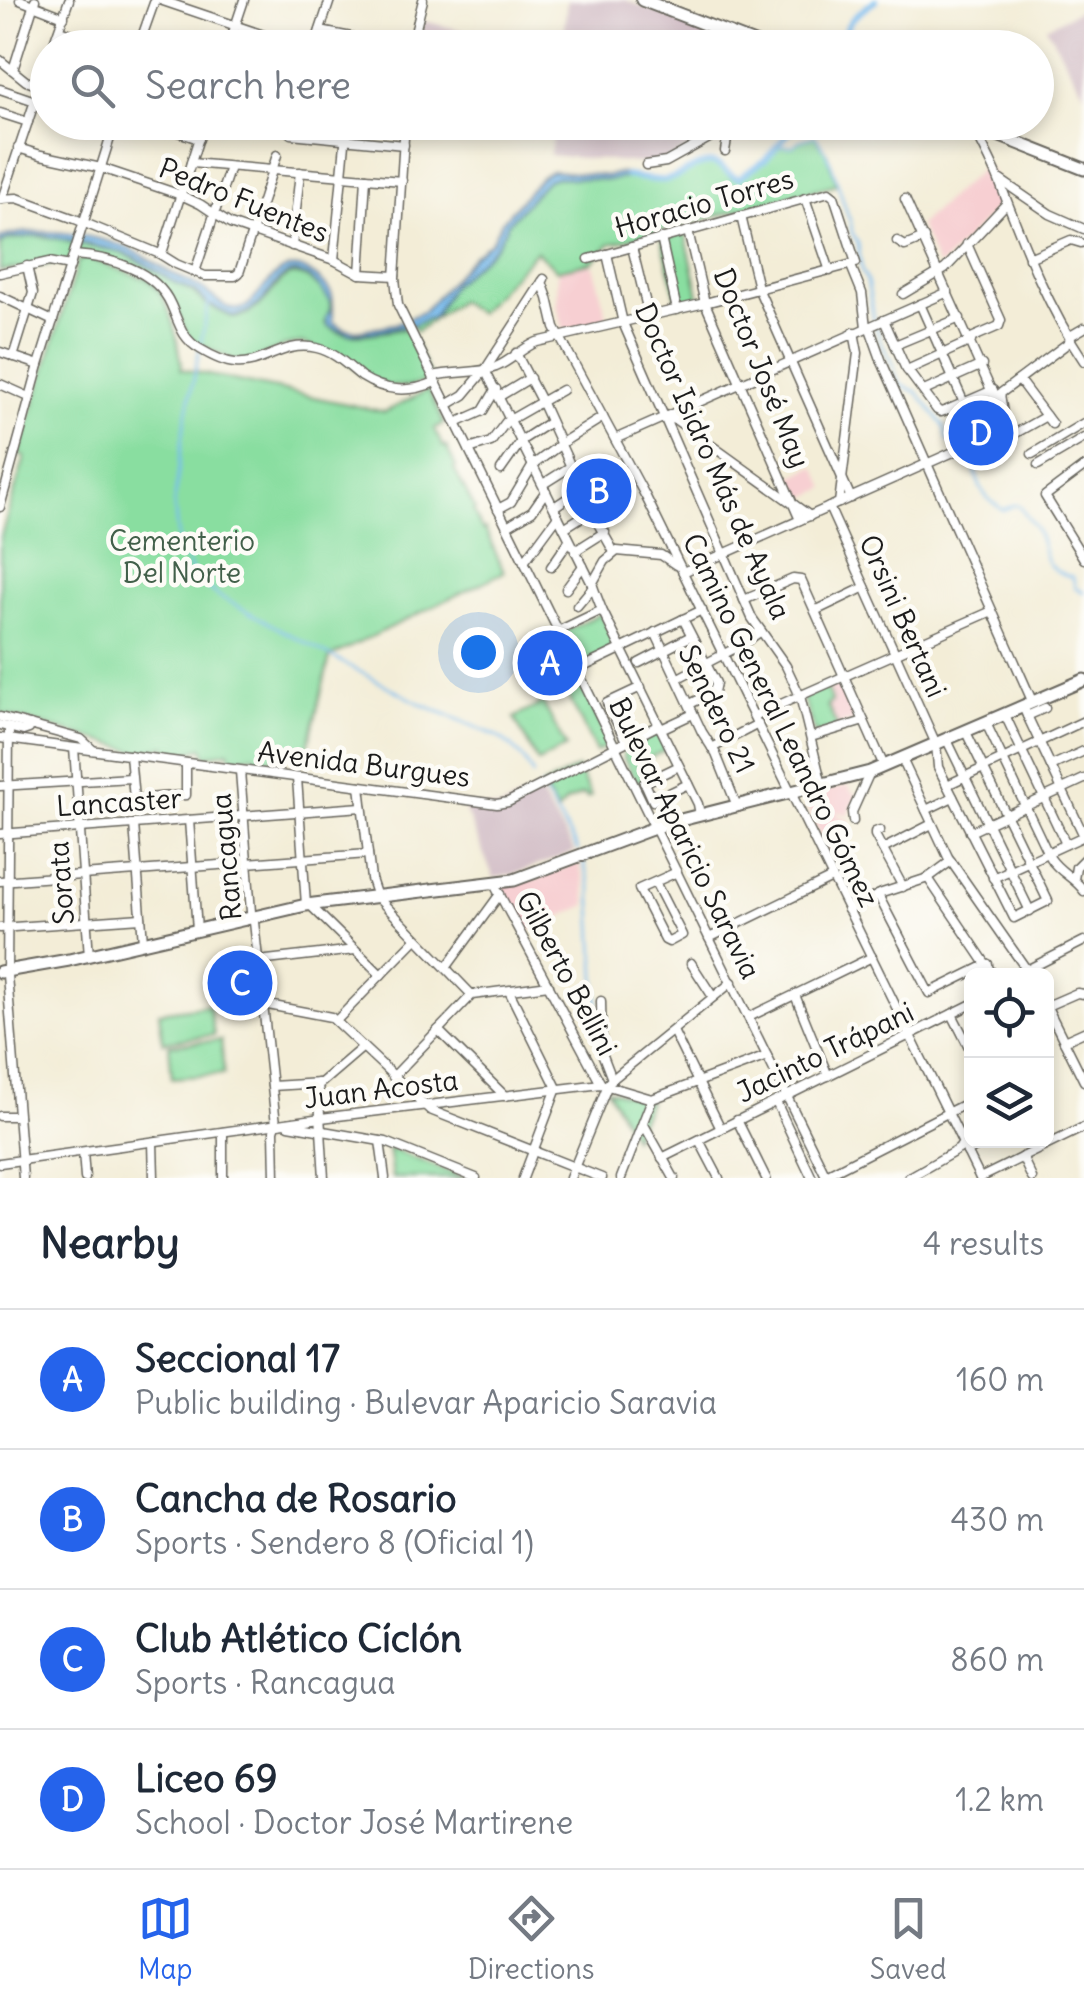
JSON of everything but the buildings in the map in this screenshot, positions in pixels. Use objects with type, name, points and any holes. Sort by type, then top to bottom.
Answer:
[{"type":"main road","points":[[642,0],[718,30]]},
{"type":"main road","points":[[1010,140],[1084,169]]},
{"type":"main road","points":[[3,971],[88,956],[307,904],[497,889],[655,827],[870,772],[1005,715],[1032,709],[1084,681]]},
{"type":"street","points":[[20,0],[64,16]]},
{"type":"street","points":[[59,30],[69,0]]},
{"type":"street","points":[[145,30],[157,0],[248,30]]},
{"type":"street","points":[[235,30],[244,0]]},
{"type":"street","points":[[320,30],[330,0]]},
{"type":"street","points":[[414,30],[422,0]]},
{"type":"street","points":[[10,92],[34,2]]},
{"type":"street","points":[[0,60],[30,83]]},
{"type":"street","points":[[0,89],[30,98]]},
{"type":"street","points":[[0,113],[28,122]]},
{"type":"street","points":[[30,116],[1,199],[26,201],[208,276],[238,276],[277,155]]},
{"type":"street","points":[[0,508],[29,397],[110,140]]},
{"type":"street","points":[[160,254],[199,140]]},
{"type":"street","points":[[334,260],[346,140]]},
{"type":"street","points":[[363,140],[404,145]]},
{"type":"street","name":"Bulevar Aparicio Saravia","points":[[404,140],[395,276],[402,312],[826,1175]]},
{"type":"street","points":[[646,166],[666,162],[703,140]]},
{"type":"street","points":[[726,151],[728,140]]},
{"type":"street","points":[[978,140],[999,179],[1029,258],[1084,361]]},
{"type":"street","name":"Pedro Fuentes","points":[[18,148],[101,168],[180,195],[230,224],[334,260],[360,274],[395,276]]},
{"type":"street","points":[[0,160],[13,164]]},
{"type":"street","points":[[192,163],[402,181]]},
{"type":"street","points":[[196,272],[230,166]]},
{"type":"street","points":[[292,246],[300,172]]},
{"type":"street","points":[[360,274],[366,178]]},
{"type":"street","points":[[999,179],[1028,200],[1084,229]]},
{"type":"street","name":"Horacio Torres","points":[[588,259],[831,193],[854,264]]},
{"type":"street","points":[[806,198],[830,271]]},
{"type":"street","points":[[905,199],[996,394],[1007,438],[1046,416]]},
{"type":"street","points":[[904,294],[942,274],[1007,202]]},
{"type":"street","points":[[741,216],[758,288],[851,498]]},
{"type":"street","points":[[1029,258],[1080,242],[1070,224]]},
{"type":"street","name":"Doctor José May","points":[[688,231],[706,303],[793,503]]},
{"type":"street","points":[[660,238],[677,310]]},
{"type":"street","points":[[897,241],[905,246],[924,238]]},
{"type":"street","points":[[907,370],[1001,322],[967,244]]},
{"type":"street","points":[[632,247],[649,316]]},
{"type":"street","points":[[75,250],[139,271],[153,280],[194,346],[224,361],[242,364],[288,347],[306,346],[331,353],[364,378],[385,388],[406,390],[434,379],[499,366],[538,342],[854,264],[876,347],[992,611],[1032,709],[1040,743],[1084,836],[993,878]]},
{"type":"street","name":"Doctor Isidro Más de Ayala","points":[[607,254],[622,323],[744,600],[760,631],[786,666],[800,696],[822,785]]},
{"type":"street","points":[[0,273],[49,262],[70,266]]},
{"type":"street","points":[[12,357],[32,293],[28,266]]},
{"type":"street","name":"Camino General Leandro Gómez","points":[[485,370],[543,280],[555,328],[672,548],[964,1146]]},
{"type":"street","points":[[615,438],[948,292]]},
{"type":"street","points":[[0,297],[53,321]]},
{"type":"street","points":[[920,304],[964,403]]},
{"type":"street","points":[[896,345],[960,318]]},
{"type":"street","points":[[884,320],[907,370],[941,412],[996,394],[1084,328]]},
{"type":"street","points":[[840,502],[858,350],[854,332]]},
{"type":"street","points":[[0,352],[39,364]]},
{"type":"street","points":[[516,353],[614,552]]},
{"type":"street","points":[[924,391],[982,366]]},
{"type":"street","points":[[485,370],[601,602],[700,815]]},
{"type":"street","points":[[447,405],[464,394],[485,370]]},
{"type":"street","points":[[456,423],[478,415],[498,393],[530,378]]},
{"type":"street","points":[[1019,380],[1052,424]]},
{"type":"street","points":[[0,384],[29,397]]},
{"type":"street","points":[[469,449],[491,442],[506,422],[562,390]]},
{"type":"street","points":[[577,606],[614,552],[664,556],[683,572],[962,448],[996,394]]},
{"type":"street","points":[[498,509],[515,496],[541,457],[603,417]]},
{"type":"street","points":[[664,418],[676,420],[768,485],[793,503],[805,518]]},
{"type":"street","points":[[501,470],[522,440],[550,422]]},
{"type":"street","points":[[1032,454],[1084,423]]},
{"type":"street","points":[[1038,465],[1084,438]]},
{"type":"street","points":[[1065,449],[1081,469],[1045,496],[1084,559]]},
{"type":"street","points":[[506,526],[532,510],[545,488],[570,467]]},
{"type":"street","points":[[768,485],[782,478]]},
{"type":"street","points":[[554,507],[581,490]]},
{"type":"street","name":"Orsini Bertani","points":[[829,507],[941,742]]},
{"type":"street","points":[[564,528],[591,511]]},
{"type":"street","points":[[524,562],[558,516]]},
{"type":"street","points":[[575,551],[604,532]]},
{"type":"street","points":[[551,567],[570,541]]},
{"type":"street","points":[[664,556],[672,548]]},
{"type":"street","points":[[566,589],[583,566]]},
{"type":"street","points":[[744,600],[798,578],[884,766]]},
{"type":"street","points":[[815,611],[865,587]]},
{"type":"street","points":[[558,631],[602,610]]},
{"type":"street","points":[[578,670],[702,610]]},
{"type":"street","points":[[712,748],[800,696],[992,611]]},
{"type":"street","points":[[683,619],[716,685],[737,681]]},
{"type":"street","points":[[682,676],[760,631]]},
{"type":"street","name":"Sendero 21","points":[[655,632],[727,777],[737,806]]},
{"type":"street","points":[[638,663],[691,636]]},
{"type":"street","name":"Avenida Burgues","points":[[4,738],[500,804],[660,727],[692,709],[714,692],[716,685]]},
{"type":"street","points":[[626,742],[607,703],[641,687]]},
{"type":"street","points":[[1005,715],[1066,844]]},
{"type":"street","name":"Avenida Burgues","points":[[0,717],[78,746]]},
{"type":"street","points":[[947,785],[1084,721]]},
{"type":"street","points":[[811,736],[864,722]]},
{"type":"street","points":[[986,723],[1048,854],[1058,868],[1079,876]]},
{"type":"street","name":"Avenida Burgues","points":[[4,726],[23,731],[30,725]]},
{"type":"street","points":[[4,726],[5,1022],[14,1068],[23,1178]]},
{"type":"street","points":[[941,742],[936,762],[1014,918],[1048,902],[966,732]]},
{"type":"street","points":[[941,742],[964,777],[1030,911]]},
{"type":"street","name":"Sorata","points":[[78,746],[76,781],[88,956]]},
{"type":"street","points":[[1050,766],[1084,751]]},
{"type":"street","points":[[130,755],[133,798],[186,795],[186,763]]},
{"type":"street","points":[[902,759],[951,861],[1026,968]]},
{"type":"street","points":[[635,788],[679,766]]},
{"type":"street","name":"Rancagua","points":[[240,771],[252,917],[279,1124],[274,1131],[275,1178]]},
{"type":"street","points":[[853,820],[852,812],[870,772]]},
{"type":"street","points":[[4,786],[131,778]]},
{"type":"street","points":[[297,778],[307,904],[381,975]]},
{"type":"street","points":[[970,832],[1084,779]]},
{"type":"street","points":[[645,783],[653,801],[688,784]]},
{"type":"street","points":[[360,786],[376,897],[472,995]]},
{"type":"street","points":[[174,797],[175,821]]},
{"type":"street","points":[[926,810],[952,797]]},
{"type":"street","points":[[1072,812],[1084,806]]},
{"type":"street","name":"Lancaster","points":[[4,833],[362,807]]},
{"type":"street","points":[[190,820],[197,930]]},
{"type":"street","points":[[134,824],[143,942]]},
{"type":"street","points":[[883,850],[932,824]]},
{"type":"street","points":[[880,830],[874,832],[902,887]]},
{"type":"street","points":[[4,881],[368,854]]},
{"type":"street","points":[[848,910],[928,878],[951,861]]},
{"type":"street","points":[[1081,861],[1079,876],[1084,891]]},
{"type":"street","points":[[656,882],[682,935],[669,942],[639,889],[677,872]]},
{"type":"street","points":[[710,938],[832,878]]},
{"type":"street","points":[[928,878],[990,968]]},
{"type":"street","points":[[446,968],[497,889]]},
{"type":"street","name":"Gilberto Bellini","points":[[497,889],[607,1083]]},
{"type":"street","points":[[878,895],[929,993],[964,976]]},
{"type":"street","points":[[4,928],[141,918]]},
{"type":"street","points":[[336,1021],[416,939]]},
{"type":"street","points":[[1036,968],[1084,941]]},
{"type":"street","points":[[258,961],[355,950]]},
{"type":"street","points":[[749,1017],[872,957]]},
{"type":"street","points":[[691,963],[713,997]]},
{"type":"street","points":[[980,968],[988,964]]},
{"type":"street","points":[[570,1178],[607,1083],[732,982]]},
{"type":"street","points":[[394,1077],[472,995],[549,985]]},
{"type":"street","points":[[509,991],[557,1090],[523,1178]]},
{"type":"street","points":[[1054,1003],[1077,992],[1084,994]]},
{"type":"street","points":[[795,995],[828,1076]]},
{"type":"street","points":[[601,1001],[607,1083]]},
{"type":"street","points":[[263,1004],[329,1016],[424,1106],[602,1178]]},
{"type":"street","name":"Jacinto Trápani","points":[[662,1158],[964,1008]]},
{"type":"street","points":[[345,1012],[345,1030]]},
{"type":"street","points":[[954,1013],[964,1034]]},
{"type":"street","points":[[1054,1028],[1084,1081]]},
{"type":"street","points":[[438,1030],[505,1096]]},
{"type":"street","points":[[673,1030],[721,1129]]},
{"type":"street","points":[[1064,1042],[1084,1032]]},
{"type":"street","points":[[272,1086],[318,1083],[363,1047]]},
{"type":"street","points":[[607,1083],[652,1099],[768,1056]]},
{"type":"street","points":[[0,1068],[14,1068]]},
{"type":"street","points":[[318,1083],[324,1178]]},
{"type":"street","name":"Juan Acosta","points":[[0,1163],[607,1083]]},
{"type":"street","points":[[621,1178],[652,1099]]},
{"type":"street","points":[[776,1102],[812,1177],[826,1175],[963,1105]]},
{"type":"street","points":[[0,1116],[18,1116]]},
{"type":"street","points":[[737,1120],[766,1178]]},
{"type":"street","points":[[643,1123],[674,1178]]},
{"type":"street","points":[[279,1124],[380,1141],[476,1178]]},
{"type":"street","points":[[980,1178],[1084,1127]]},
{"type":"street","points":[[223,1132],[223,1178]]},
{"type":"street","points":[[794,1140],[806,1134]]},
{"type":"street","points":[[698,1140],[720,1178]]},
{"type":"street","points":[[380,1141],[384,1178]]},
{"type":"street","points":[[153,1142],[154,1178]]},
{"type":"street","points":[[908,1178],[965,1148]]},
{"type":"street","name":"Camino General Leandro Gómez","points":[[965,1148],[980,1178]]},
{"type":"street","points":[[83,1152],[85,1178]]},
{"type":"street","points":[[1022,1157],[1032,1178]]},
{"type":"shaded area","points":[[567,0],[625,0],[704,30],[564,30]]},
{"type":"shaded area","points":[[1084,8],[1084,93],[1054,41],[1054,30],[1046,27]]},
{"type":"shaded area","points":[[424,21],[459,30],[422,30]]},
{"type":"shaded area","points":[[552,140],[702,140],[666,160],[649,164],[550,155]]},
{"type":"shaded area","points":[[990,169],[1003,201],[937,265],[919,225],[980,170]]},
{"type":"shaded area","points":[[593,264],[608,321],[564,331],[557,305],[558,270]]},
{"type":"shaded area","points":[[815,466],[826,488],[800,500],[790,478]]},
{"type":"shaded area","points":[[841,684],[856,718],[836,726],[827,704],[827,689]]},
{"type":"shaded area","points":[[849,785],[857,794],[848,815],[837,811],[851,821],[837,852],[829,853],[802,797]]},
{"type":"shaded area","points":[[537,790],[575,852],[494,878],[462,804],[499,809]]},
{"type":"shaded area","points":[[578,862],[587,905],[528,931],[500,886],[531,877],[533,881]]},
{"type":"green space","points":[[818,140],[837,184],[610,244],[592,262],[557,270],[536,251],[478,313],[458,301],[416,332],[412,325],[434,316],[452,285],[496,246],[509,222],[547,180],[666,180],[712,163],[731,177],[739,178],[766,159],[776,146],[793,146],[799,141]]},
{"type":"green space","points":[[685,232],[700,300],[678,304],[662,240]]},
{"type":"green space","points":[[35,236],[74,244],[69,262],[0,271],[0,245]]},
{"type":"green space","points":[[79,245],[129,256],[234,318],[256,308],[283,279],[303,277],[325,294],[330,308],[325,323],[333,329],[352,335],[404,329],[411,335],[432,380],[408,387],[388,386],[366,377],[342,358],[303,343],[285,346],[246,363],[233,360],[188,336],[174,304],[141,271],[77,253]]},
{"type":"green space","name":"Cementerio Del Norte","points":[[86,258],[147,279],[155,287],[171,318],[181,369],[385,412],[428,390],[444,423],[434,429],[443,447],[446,446],[504,572],[330,657],[306,755],[299,756],[298,751],[256,762],[254,755],[231,759],[229,751],[206,756],[203,748],[184,753],[168,751],[166,746],[140,752],[0,713],[0,539],[25,457],[19,455],[78,261]]},
{"type":"green space","points":[[600,466],[620,505],[599,516],[579,477]]},
{"type":"green space","points":[[600,614],[619,647],[578,667],[562,633]]},
{"type":"green space","points":[[577,672],[610,745],[596,752],[561,681]]},
{"type":"green space","points":[[826,687],[832,702],[827,705],[838,728],[815,734],[802,697]]},
{"type":"green space","points":[[543,703],[566,747],[538,762],[514,718]]},
{"type":"green space","points":[[658,729],[667,749],[637,764],[644,780],[636,782],[623,757],[625,747],[640,746],[644,735]]},
{"type":"green space","points":[[577,768],[591,796],[587,798],[584,794],[567,801],[557,812],[543,786]]},
{"type":"green space","points":[[255,962],[260,1009],[225,1012],[222,977]]},
{"type":"green space","points":[[209,1005],[214,1035],[163,1042],[159,1012]]},
{"type":"green space","points":[[221,1040],[224,1074],[172,1078],[169,1045]]},
{"type":"green space","points":[[607,1089],[649,1101],[633,1137]]},
{"type":"green space","points":[[388,1148],[465,1178],[392,1178]]},
{"type":"water","points":[[551,171],[634,177],[547,180],[509,222],[496,246],[452,285],[434,316],[374,332],[350,334],[328,326],[326,318],[331,303],[318,285],[299,273],[285,275],[257,306],[234,317],[208,304],[195,291],[114,250],[41,235],[8,239],[0,244],[0,238],[33,232],[111,242],[142,255],[227,307],[238,309],[248,305],[276,275],[299,268],[315,276],[331,292],[333,322],[357,331],[395,324],[423,312],[473,256],[492,241],[501,223],[541,177]]},
{"type":"waterway","points":[[847,30],[857,15],[876,0]]},
{"type":"waterway","points":[[626,176],[666,180],[711,163],[739,178],[766,159],[782,140]]},
{"type":"waterway","points":[[776,146],[793,146],[802,140]]},
{"type":"waterway","points":[[818,140],[832,167],[858,243],[874,320]]},
{"type":"waterway","points":[[209,302],[184,427],[174,504],[178,540],[191,569],[219,596],[419,703],[497,736],[512,747],[533,775]]},
{"type":"waterway","points":[[876,326],[897,380],[917,392],[944,426],[948,441],[961,444]]},
{"type":"waterway","points":[[966,448],[985,495],[1003,510],[1020,506],[1035,527],[1049,564],[1073,577],[1075,588],[1084,592]]},
{"type":"waterway","points":[[541,787],[578,850]]},
{"type":"waterway","points":[[583,861],[591,888],[598,1012]]},
{"type":"waterway","points":[[643,1135],[667,1178]]},
{"type":"place","name":"Liceo 69","points":[[981,433]]},
{"type":"place","name":"Cancha de Rosario","points":[[599,491]]},
{"type":"place","name":"Seccional 17","points":[[550,663]]},
{"type":"place","name":"Club Atlético Cíclón","points":[[240,983]]}]
